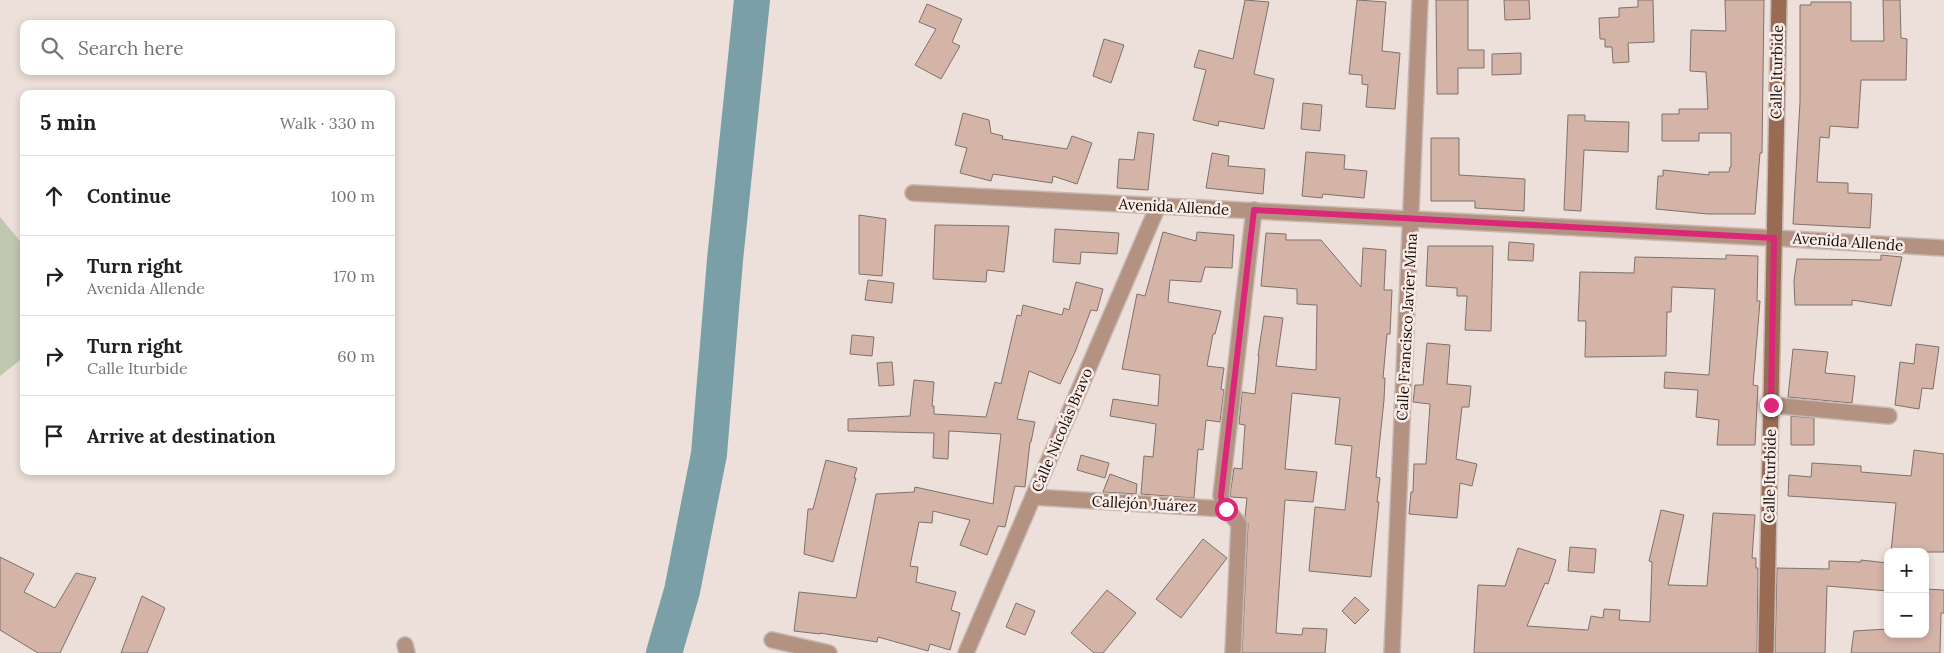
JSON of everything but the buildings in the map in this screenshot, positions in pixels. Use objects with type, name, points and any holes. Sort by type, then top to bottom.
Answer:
[{"type":"street","name":"Calle Francisco Javier Mina","points":[[1392,653],[1420,0]]},
{"type":"street","name":"Calle Iturbide","points":[[1766,653],[1779,0]]},
{"type":"street","name":"Avenida Allende","points":[[913,193],[1944,248]]},
{"type":"street","name":"Calle Nicolás Bravo","points":[[966,653],[1158,206]]},
{"type":"street","points":[[1233,653],[1238,524],[1236,518],[1222,503],[1221,496],[1254,210]]},
{"type":"street","points":[[1771,405],[1889,416]]},
{"type":"street","name":"Callejón Juárez","points":[[1033,497],[1226,509]]},
{"type":"street","points":[[772,640],[828,653]]},
{"type":"green space","points":[[0,217],[20,241],[20,360],[0,376]]},
{"type":"waterway","points":[[664,653],[682,591],[709,454],[725,260],[752,0]]},
{"type":"route","points":[[1226,509],[1222,503],[1221,496],[1254,210],[1774,238],[1771,405]]}]
